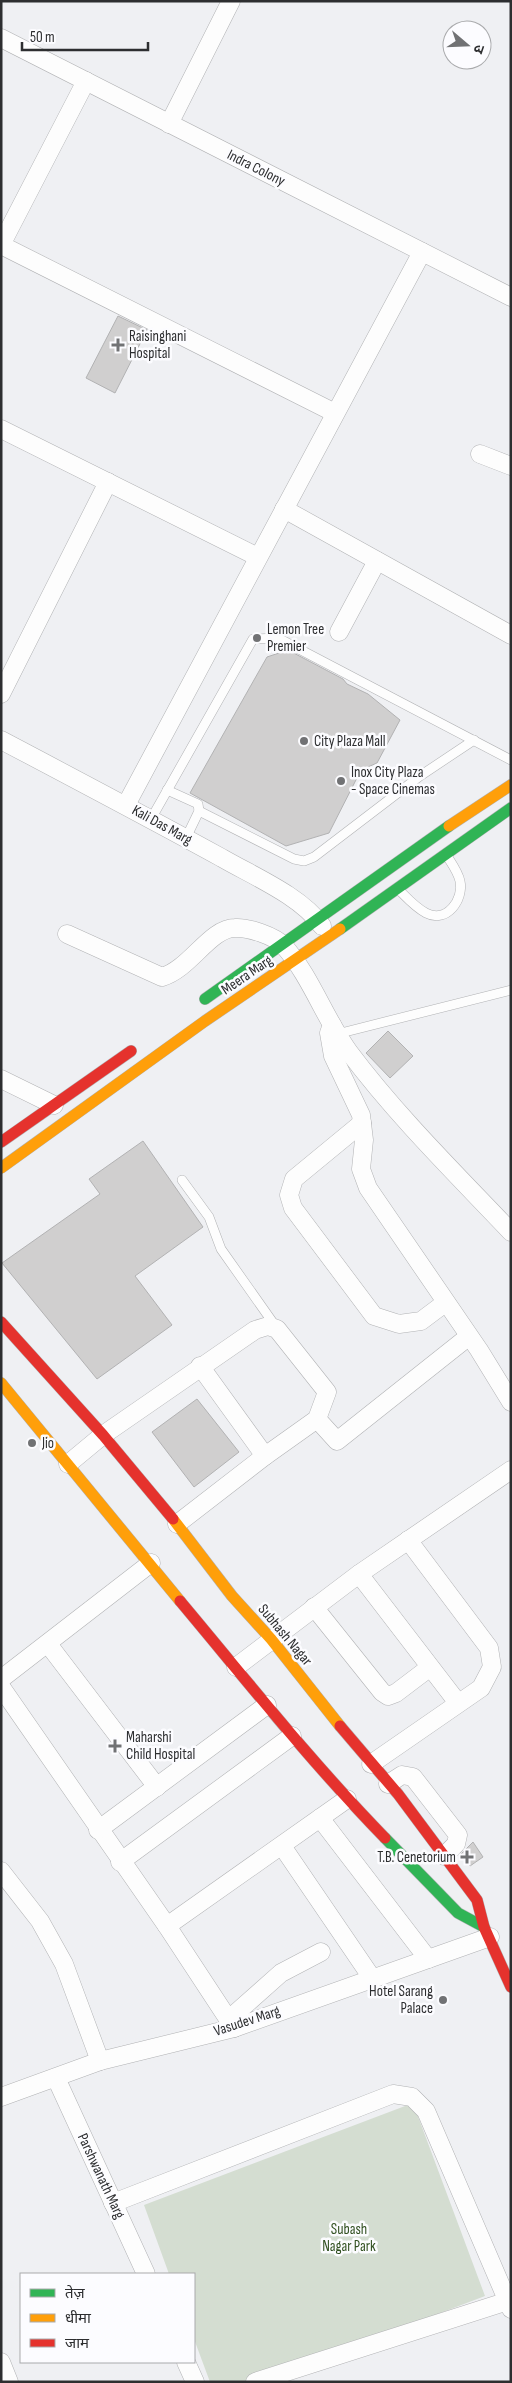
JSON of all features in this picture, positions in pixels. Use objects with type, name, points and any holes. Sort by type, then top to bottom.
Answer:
[{"type":"street","points":[[169,124],[232,1]]},
{"type":"street","name":"Indra Colony","points":[[1,38],[511,297]]},
{"type":"street","points":[[86,81],[1,245],[335,413]]},
{"type":"street","points":[[126,805],[422,252]]},
{"type":"street","points":[[1,429],[258,557]]},
{"type":"street","points":[[480,454],[511,466]]},
{"type":"street","points":[[1,694],[108,482]]},
{"type":"street","points":[[284,509],[511,635]]},
{"type":"street","points":[[339,632],[377,561]]},
{"type":"street","name":"Kali Das Marg","points":[[1,740],[126,805],[282,892],[317,919],[330,936]]},
{"type":"street","name":"Meera Marg","points":[[197,1005],[426,841],[511,785]]},
{"type":"street","name":"Meera Marg","points":[[1,1168],[205,1021],[295,961],[511,808]]},
{"type":"street","points":[[67,934],[162,977],[175,973],[218,932],[233,927],[250,928],[282,944],[295,961],[349,1052],[387,1098],[511,1232]]},
{"type":"street","points":[[335,1029],[329,1033],[333,1056],[350,1089],[362,1123],[364,1140],[360,1169],[368,1188],[511,1402]]},
{"type":"street","points":[[1,1142],[141,1044]]},
{"type":"street","points":[[1,1079],[54,1105]]},
{"type":"street","points":[[362,1123],[294,1179],[289,1195],[293,1208],[374,1316],[399,1324],[421,1321],[445,1303]]},
{"type":"street","name":"Subhash Nagar","points":[[1,1322],[177,1524],[232,1596],[271,1639],[388,1784]]},
{"type":"street","points":[[68,1464],[102,1436],[254,1330],[268,1326],[277,1329],[327,1392],[317,1419],[265,1456],[177,1524]]},
{"type":"street","points":[[317,1419],[337,1441],[468,1337]]},
{"type":"street","points":[[200,1366],[265,1456]]},
{"type":"street","points":[[5,1394],[68,1464],[347,1800],[458,1913],[487,1932]]},
{"type":"street","points":[[236,1667],[358,1574],[511,1470]]},
{"type":"street","points":[[371,1764],[481,1688],[492,1667],[489,1648],[408,1540]]},
{"type":"street","points":[[1,1679],[151,1563]]},
{"type":"street","points":[[358,1574],[458,1704]]},
{"type":"street","points":[[314,1607],[382,1692],[388,1696],[396,1693],[429,1668]]},
{"type":"street","points":[[48,1644],[157,1787]]},
{"type":"street","points":[[1,1687],[120,1862],[167,1926],[231,2024],[280,1973],[321,1952]]},
{"type":"street","points":[[98,1830],[267,1705]]},
{"type":"street","points":[[120,1862],[292,1736]]},
{"type":"street","points":[[388,1784],[402,1775],[412,1776],[458,1835],[456,1844],[444,1856],[478,1900],[499,1964],[511,1987]]},
{"type":"street","points":[[167,1926],[347,1800]]},
{"type":"street","points":[[320,1818],[428,1959]]},
{"type":"street","points":[[282,1846],[372,1978]]},
{"type":"street","points":[[1,1871],[40,1921],[64,1964],[100,2061]]},
{"type":"street","name":"Vasudev Marg","points":[[1,2097],[100,2061],[231,2024],[428,1959],[487,1932]]},
{"type":"street","name":"Parshwanath Marg","points":[[56,2078],[146,2273]]},
{"type":"street","points":[[113,2203],[393,2094],[412,2097],[426,2111],[509,2305],[255,2382]]},
{"type":"street","points":[[1,2362],[9,2382]]},
{"type":"street","points":[[186,2363],[195,2382]]},
{"type":"lane","points":[[151,819],[253,639],[264,637],[278,638],[511,760]]},
{"type":"lane","points":[[199,811],[294,859],[304,860],[314,857],[420,776],[474,740]]},
{"type":"lane","points":[[167,790],[198,804],[199,811],[186,838]]},
{"type":"lane","points":[[397,889],[426,914],[440,915],[450,910],[459,901],[461,888],[458,874],[446,854]]},
{"type":"lane","points":[[335,1029],[511,990]]},
{"type":"lane","points":[[182,1180],[208,1217],[221,1249],[277,1329]]},
{"type":"lane","points":[[499,1964],[511,1958]]},
{"type":"green space","name":"Subash Nagar Park","points":[[413,2103],[485,2296],[259,2382],[210,2382],[195,2342],[195,2273],[169,2273],[144,2205]]},
{"type":"building","points":[[118,316],[147,330],[115,393],[86,378]]},
{"type":"building","name":"City Plaza Mall","points":[[288,650],[368,694],[400,720],[377,763],[361,770],[329,833],[286,846],[190,793],[267,657]]},
{"type":"building","points":[[388,1031],[413,1056],[390,1078],[366,1053]]},
{"type":"building","points":[[143,1141],[203,1227],[135,1276],[172,1325],[97,1379],[2,1263],[100,1194],[89,1179]]},
{"type":"building","points":[[197,1399],[239,1452],[194,1487],[152,1432]]},
{"type":"building","points":[[473,1842],[483,1857],[470,1866],[461,1854]]},
{"type":"traffic: fast","points":[[340,929],[511,808]]},
{"type":"traffic: fast","points":[[205,999],[449,826]]},
{"type":"traffic: fast","points":[[385,1838],[458,1913],[484,1927]]},
{"type":"traffic: slow","points":[[449,826],[511,785]]},
{"type":"traffic: slow","points":[[1,1168],[205,1021],[340,929]]},
{"type":"traffic: slow","points":[[1,1383],[180,1601]]},
{"type":"traffic: slow","points":[[173,1519],[232,1596],[271,1639],[340,1726]]},
{"type":"traffic: jam","points":[[1,1142],[131,1051]]},
{"type":"traffic: jam","points":[[1,1322],[103,1435],[173,1519]]},
{"type":"traffic: jam","points":[[180,1601],[306,1751],[385,1838]]},
{"type":"traffic: jam","points":[[340,1726],[398,1794],[477,1900],[484,1927],[511,1987]]},
{"type":"place","name":"Raisinghani Hospital","points":[[118,345]]},
{"type":"place","name":"Lemon Tree Premier","points":[[257,638]]},
{"type":"place","name":"City Plaza Mall","points":[[304,741]]},
{"type":"place","name":"Inox City Plaza - Space Cinemas","points":[[341,781]]},
{"type":"place","name":"Jio","points":[[32,1443]]},
{"type":"place","name":"Maharshi Child Hospital","points":[[115,1746]]},
{"type":"place","name":"T.B. Cenetorium","points":[[467,1857]]},
{"type":"place","name":"Hotel Sarang Palace","points":[[443,2000]]}]
